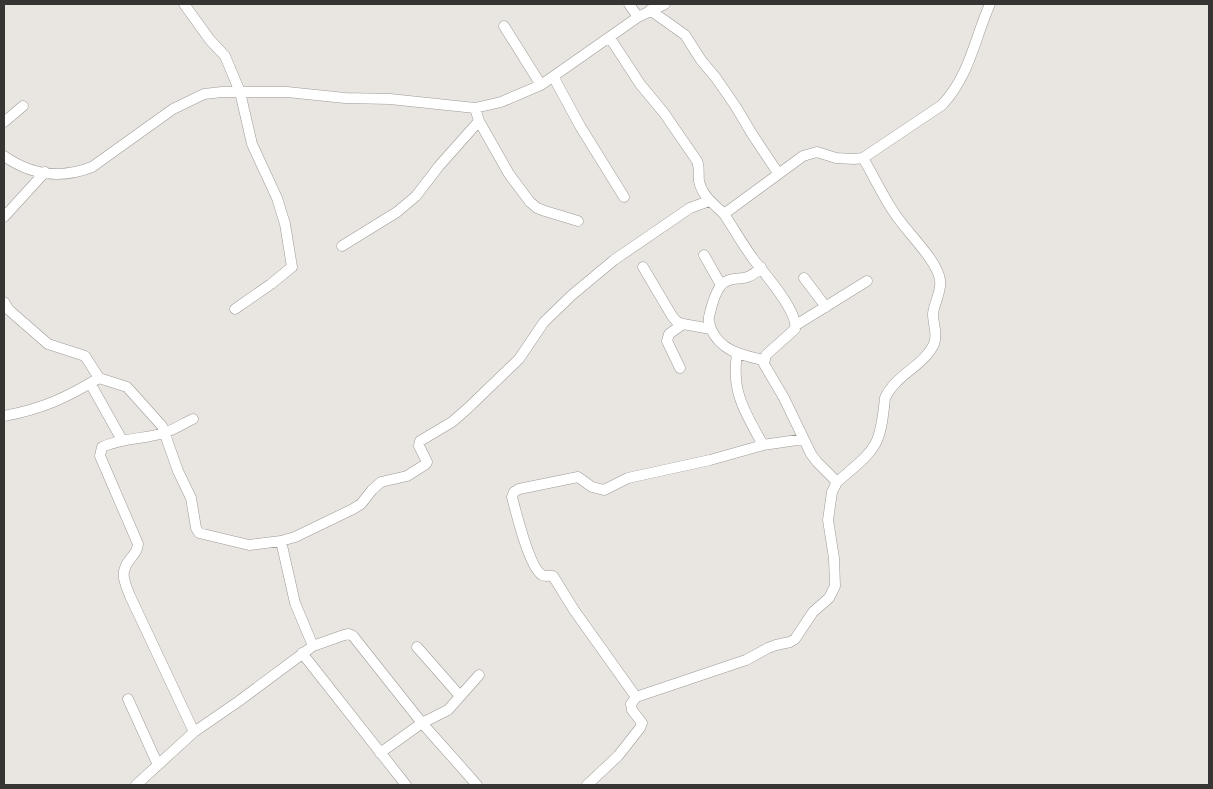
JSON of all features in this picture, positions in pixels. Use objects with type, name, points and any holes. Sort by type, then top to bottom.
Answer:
[{"type":"street","points":[[184,4],[210,40],[225,56],[240,92],[252,144],[278,198],[285,224],[292,267],[235,309]]},
{"type":"street","points":[[629,4],[638,17]]},
{"type":"street","points":[[4,156],[22,167],[58,175],[80,171],[92,167],[173,109],[204,94],[222,92],[287,92],[345,98],[390,99],[475,108],[501,102],[542,85],[638,17],[665,4]]},
{"type":"street","points":[[724,214],[803,156],[817,152],[836,158],[854,160],[863,158],[942,105],[951,96],[966,72],[990,4]]},
{"type":"street","points":[[650,10],[685,35],[736,107],[778,173]]},
{"type":"street","points":[[504,26],[542,85]]},
{"type":"street","points":[[610,38],[640,84],[664,112],[697,161],[700,184],[709,201],[724,214],[773,282],[796,325]]},
{"type":"street","points":[[554,78],[580,126],[624,197]]},
{"type":"street","points":[[4,122],[23,106]]},
{"type":"street","points":[[475,108],[479,120],[509,174],[530,202],[545,211],[578,221]]},
{"type":"street","points":[[342,246],[397,212],[416,196],[479,120]]},
{"type":"street","points":[[587,785],[599,782],[640,728],[642,724],[632,710],[631,704],[636,697],[746,660],[776,644],[790,642],[795,639],[813,612],[829,598],[835,586],[834,558],[828,520],[832,492],[837,482],[873,450],[879,437],[885,398],[888,392],[927,354],[934,344],[936,334],[933,313],[941,285],[934,264],[892,210],[863,158]]},
{"type":"street","points":[[4,218],[45,172]]},
{"type":"street","points":[[4,416],[43,407],[76,392],[95,380],[127,387],[162,426],[178,471],[191,498],[196,528],[199,533],[249,544],[281,541],[295,537],[361,504],[381,482],[407,476],[426,464],[420,442],[452,422],[519,359],[544,322],[572,295],[622,254],[690,208],[709,201]]},
{"type":"street","points":[[704,255],[721,285]]},
{"type":"street","points":[[761,267],[746,278],[729,280],[721,285],[709,318],[711,329],[722,345],[737,354],[763,360]]},
{"type":"street","points":[[643,268],[677,322],[711,329]]},
{"type":"street","points":[[804,278],[826,307]]},
{"type":"street","points":[[763,360],[766,355],[793,332],[796,325],[867,281]]},
{"type":"street","points":[[4,302],[9,310],[48,344],[85,356],[122,440]]},
{"type":"street","points":[[680,368],[667,341],[669,334],[683,324]]},
{"type":"street","points":[[737,354],[734,372],[737,393],[749,420],[763,444]]},
{"type":"street","points":[[763,360],[817,462],[837,482]]},
{"type":"street","points":[[193,418],[164,433],[122,440],[102,447],[100,456],[138,544],[137,551],[124,568],[123,578],[194,732]]},
{"type":"street","points":[[636,697],[574,610],[553,576],[545,576],[539,572],[523,538],[512,497],[514,492],[519,489],[578,477],[592,487],[604,490],[628,478],[710,460],[763,444],[804,439]]},
{"type":"street","points":[[281,541],[298,612],[313,646]]},
{"type":"street","points":[[136,785],[194,732],[238,702],[302,653],[313,646],[349,634],[353,636],[422,723],[477,785]]},
{"type":"street","points":[[417,647],[460,696]]},
{"type":"street","points":[[302,653],[406,785]]},
{"type":"street","points":[[380,753],[422,723],[443,714],[479,675]]},
{"type":"street","points":[[128,698],[158,765]]}]
